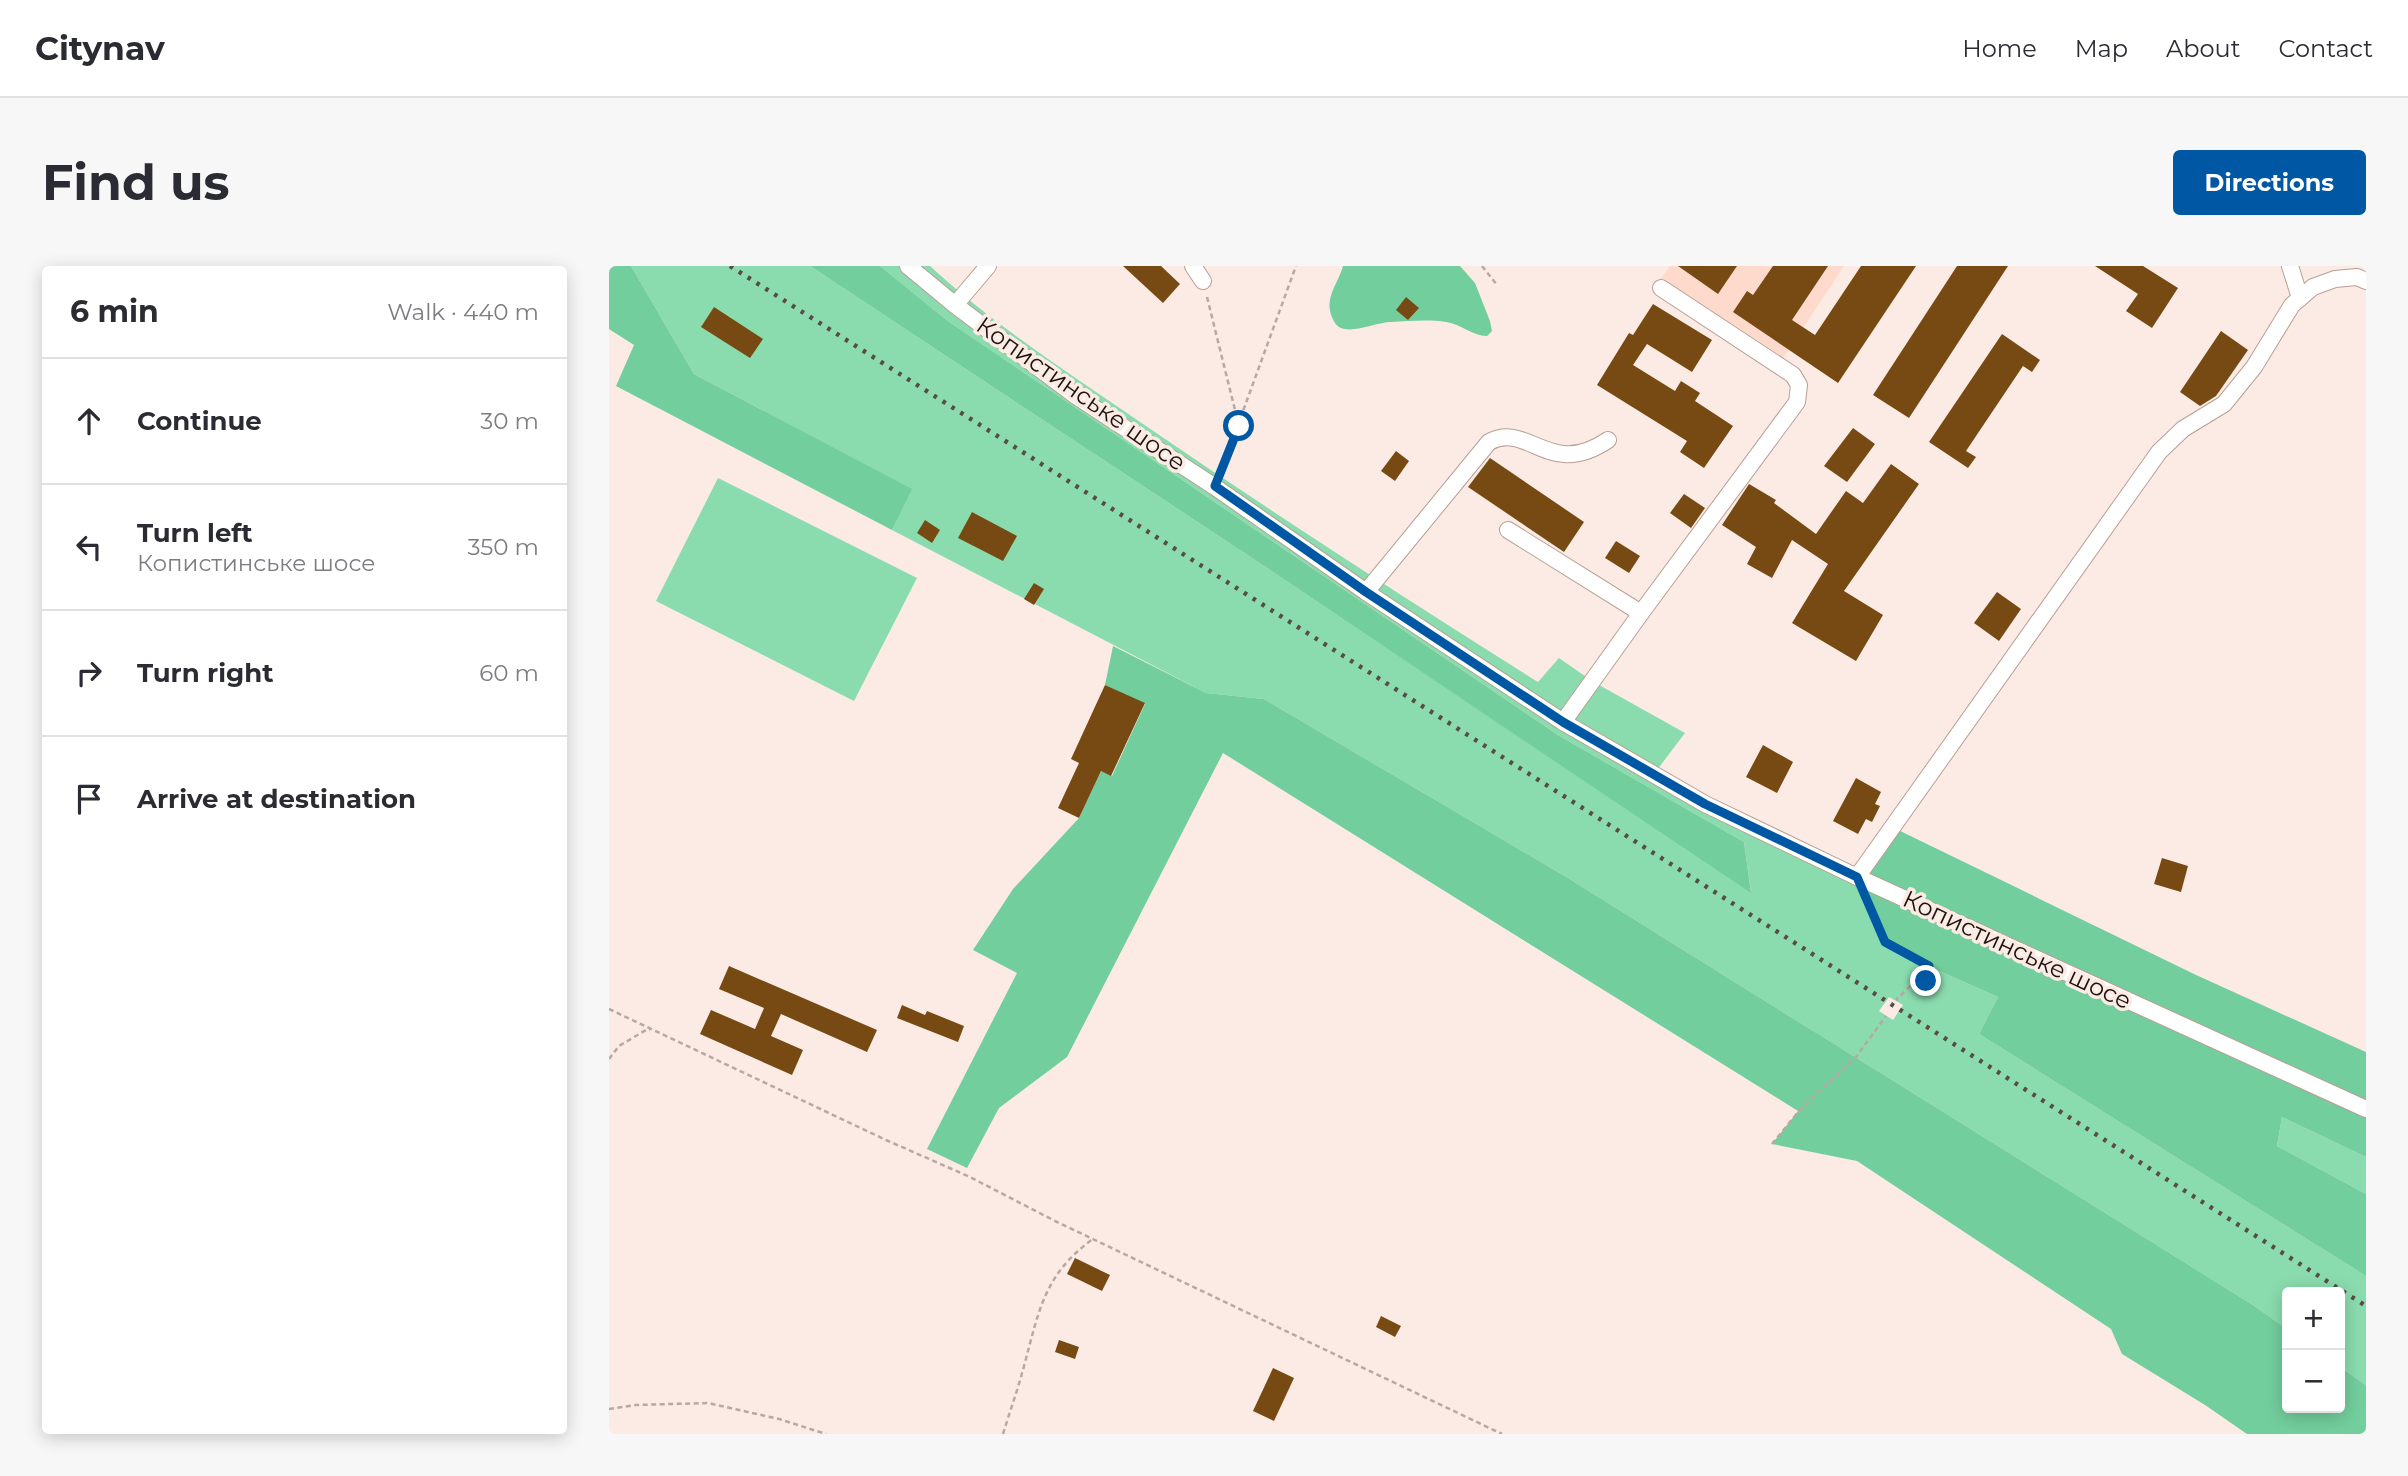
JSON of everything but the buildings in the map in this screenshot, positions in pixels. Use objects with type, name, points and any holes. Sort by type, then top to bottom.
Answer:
[{"type":"street","name":"Копистинське шосе","points":[[908,266],[1076,396],[1215,486],[1366,592],[1563,722],[1705,804],[1857,877],[2366,1109]]},
{"type":"street","points":[[955,305],[988,266]]},
{"type":"street","points":[[1193,266],[1203,281]]},
{"type":"street","points":[[2290,266],[2300,298]]},
{"type":"street","points":[[1857,877],[2159,452],[2183,429],[2224,404],[2254,367],[2292,304],[2313,287],[2335,279],[2357,277],[2366,281]]},
{"type":"street","points":[[1563,722],[1797,402],[1799,384],[1793,375],[1661,288]]},
{"type":"street","points":[[1366,592],[1489,442],[1500,436],[1512,436],[1549,452],[1577,455],[1608,440]]},
{"type":"street","points":[[1508,530],[1641,613]]},
{"type":"path","points":[[1215,486],[1296,266]]},
{"type":"path","points":[[1482,266],[1497,285]]},
{"type":"path","points":[[1203,281],[1239,426]]},
{"type":"path","points":[[1857,877],[1885,942],[1929,966],[1926,981],[1910,986],[1896,1000]]},
{"type":"path","points":[[609,1009],[970,1177],[1093,1239],[1502,1434]]},
{"type":"path","points":[[1772,1144],[1799,1111],[1856,1057],[1886,1016]]},
{"type":"path","points":[[609,1059],[618,1046],[646,1030],[653,1030]]},
{"type":"path","points":[[1003,1434],[1039,1309],[1054,1276],[1072,1254],[1093,1239]]},
{"type":"path","points":[[609,1409],[636,1405],[708,1403],[779,1419],[826,1434]]},
{"type":"shaded area","points":[[1670,266],[1844,266],[1781,361],[1660,280]]},
{"type":"green space","points":[[609,266],[631,266],[694,374],[912,489],[892,530],[616,386],[634,345],[609,329]]},
{"type":"green space","points":[[631,266],[810,266],[1751,892],[1744,842],[1558,735],[948,321],[880,266],[930,266],[1033,349],[1088,387],[1290,523],[1538,682],[1559,658],[1592,681],[1685,733],[1654,774],[1857,877],[1928,966],[1998,997],[1979,1034],[2366,1276],[2366,1385],[2345,1370],[2345,1287],[2282,1287],[2282,1325],[1568,878],[1264,699],[1206,693],[892,530],[911,489],[694,374]],"holes":[[[1889,997],[1903,1005],[1893,1020],[1879,1011]]]},
{"type":"green space","points":[[810,266],[880,266],[948,321],[1558,735],[1744,842],[1751,893],[1267,568]]},
{"type":"green space","points":[[1343,266],[1460,266],[1475,283],[1492,331],[1487,336],[1451,323],[1426,320],[1384,323],[1353,329],[1340,327],[1331,315],[1330,300]]},
{"type":"green space","points":[[718,478],[917,578],[854,701],[656,601]]},
{"type":"green space","points":[[1113,646],[1206,693],[1264,699],[1568,878],[2253,1305],[2282,1325],[2282,1413],[2345,1413],[2345,1370],[2366,1385],[2366,1434],[2247,1434],[2122,1354],[2111,1329],[1857,1161],[1772,1144],[1798,1111],[1223,753],[1067,1057],[999,1108],[967,1168],[927,1149],[1017,973],[973,950],[1013,889],[1079,818],[1101,771],[1112,776],[1145,704],[1105,685]]},
{"type":"green space","points":[[1892,827],[2194,974],[2366,1052],[2366,1157],[2282,1117],[2277,1146],[2366,1194],[2366,1276],[1979,1034],[1998,997],[1928,966],[1885,942],[1857,877]]},
{"type":"green space","points":[[2282,1117],[2366,1157],[2366,1194],[2277,1146]]},
{"type":"railway","points":[[730,266],[2366,1306]]},
{"type":"route","points":[[1239,426],[1215,486],[1366,592],[1563,722],[1705,804],[1857,877],[1885,942],[1929,966],[1926,981]]}]
